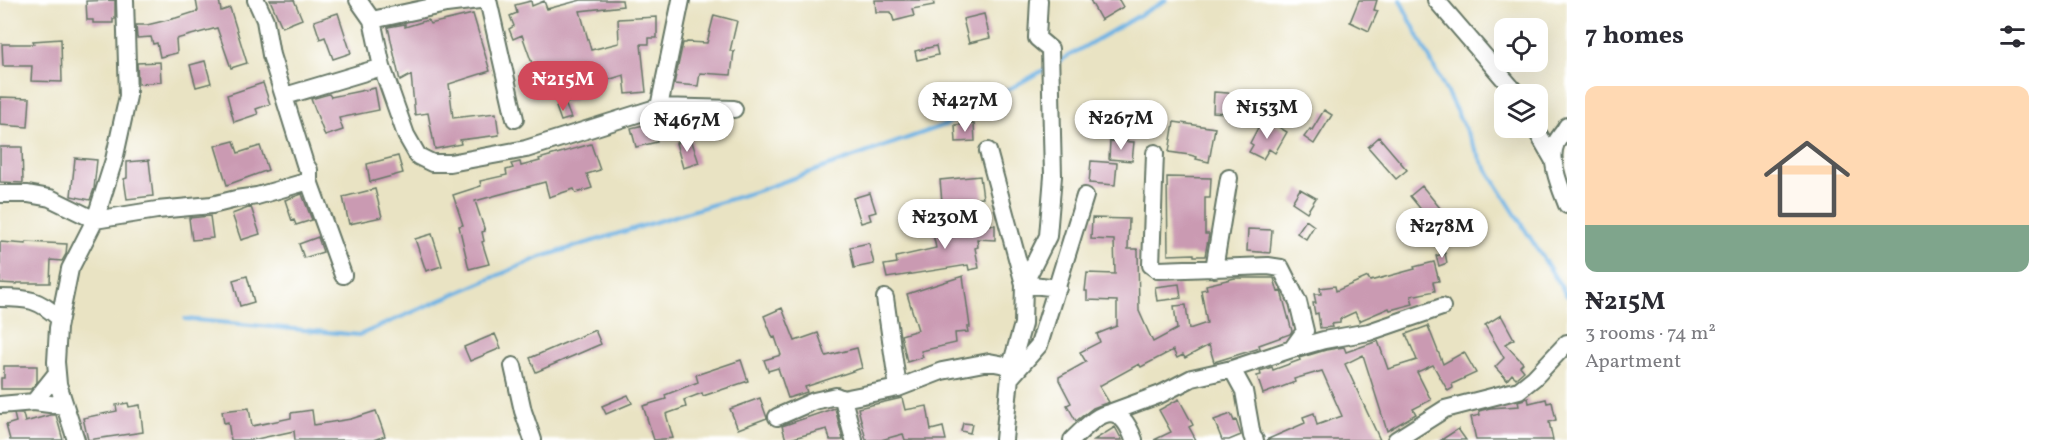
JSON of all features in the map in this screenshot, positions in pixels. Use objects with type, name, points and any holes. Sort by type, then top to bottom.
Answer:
[{"type":"street","points":[[76,440],[57,373],[60,319],[70,269],[95,220],[114,160],[128,96],[125,0]]},
{"type":"street","points":[[256,0],[266,20],[271,55],[305,164],[309,170],[309,181],[343,275]]},
{"type":"street","points":[[358,0],[372,20],[382,67],[406,135],[418,156],[432,163],[450,163],[526,149],[659,107],[734,109]]},
{"type":"street","points":[[372,20],[446,4],[479,0]]},
{"type":"street","points":[[488,0],[515,119]]},
{"type":"street","points":[[659,107],[681,0]]},
{"type":"street","points":[[1024,284],[1048,236],[1053,176],[1050,49],[1037,38],[1039,0]]},
{"type":"street","points":[[1436,0],[1508,84]]},
{"type":"street","points":[[285,96],[382,67]]},
{"type":"street","points":[[1554,162],[1556,143],[1567,126]]},
{"type":"street","points":[[1541,138],[1554,162],[1567,206]]},
{"type":"street","points":[[988,151],[1024,284],[1023,324],[1011,371],[1004,440]]},
{"type":"street","points":[[1155,153],[1151,265],[1158,270],[1268,266],[1281,268],[1298,302],[1305,331],[1292,349]]},
{"type":"street","points":[[1214,269],[1229,178]]},
{"type":"street","points":[[0,194],[28,194],[50,198],[95,220],[157,210],[212,205],[257,196],[309,181]]},
{"type":"street","points":[[1011,371],[1039,345],[1085,196]]},
{"type":"street","points":[[1024,284],[1058,288]]},
{"type":"street","points":[[0,298],[42,303],[60,319]]},
{"type":"street","points":[[885,298],[898,388]]},
{"type":"street","points":[[1072,440],[1104,414],[1161,394],[1192,378],[1232,369],[1323,340],[1369,332],[1442,307]]},
{"type":"street","points":[[1405,438],[1445,410],[1519,390],[1534,378],[1567,343]]},
{"type":"street","points":[[777,417],[814,401],[836,396],[843,399],[898,388],[942,371],[989,362],[1011,371]]},
{"type":"street","points":[[513,366],[523,411],[533,440]]},
{"type":"street","points":[[1232,369],[1244,391],[1252,436],[1255,440]]},
{"type":"street","points":[[34,402],[57,373]]},
{"type":"street","points":[[843,399],[854,440]]},
{"type":"street","points":[[0,405],[34,402],[65,406]]},
{"type":"street","points":[[1112,412],[1120,414],[1130,428],[1134,440]]},
{"type":"building","points":[[115,0],[113,23],[93,23],[93,20],[87,20],[86,1]]},
{"type":"building","points":[[196,0],[219,0],[221,11],[230,8],[247,63],[231,68],[217,28],[176,39],[177,53],[160,57],[157,43],[153,44],[151,37],[137,38],[136,25],[147,25],[198,11]]},
{"type":"building","points":[[270,0],[294,0],[302,19],[282,27]]},
{"type":"building","points":[[581,0],[622,0],[623,6],[580,11],[591,50],[619,43],[618,19],[657,17],[657,38],[649,38],[649,44],[641,44],[646,92],[626,94],[624,75],[585,87],[588,95],[566,103],[553,76],[526,88],[520,76],[534,69],[522,35],[513,39],[509,29],[514,26],[510,16],[517,13],[515,5],[531,1],[532,6],[544,1],[547,9]]},
{"type":"building","points":[[875,0],[933,0],[934,5],[912,9],[914,16],[894,21],[891,12],[876,12]]},
{"type":"building","points":[[1090,0],[1119,0],[1123,7],[1101,20]]},
{"type":"building","points":[[1359,0],[1377,0],[1374,10],[1378,11],[1369,31],[1350,22]]},
{"type":"building","points":[[338,13],[351,53],[333,59],[325,37],[320,39],[314,21]]},
{"type":"building","points":[[473,14],[490,71],[449,84],[453,118],[496,113],[499,135],[460,140],[461,144],[435,149],[428,113],[415,115],[411,75],[400,81],[388,27],[405,24],[405,27],[428,20],[430,24]]},
{"type":"building","points":[[984,14],[990,38],[969,43],[963,19]]},
{"type":"building","points":[[714,15],[737,21],[730,51],[734,51],[731,75],[700,73],[698,86],[674,84],[683,43],[707,43]]},
{"type":"building","points":[[61,39],[62,82],[31,81],[32,66],[3,66],[2,44],[34,44],[33,41]]},
{"type":"building","points":[[936,46],[938,55],[917,60],[915,51]]},
{"type":"building","points":[[205,61],[211,83],[196,87],[190,65]]},
{"type":"building","points":[[160,62],[161,82],[138,84],[137,63]]},
{"type":"building","points":[[263,83],[270,104],[256,109],[258,114],[234,122],[227,95]]},
{"type":"building","points":[[375,88],[379,110],[339,118],[343,130],[325,136],[311,99],[329,94],[331,97]]},
{"type":"building","points":[[1214,92],[1254,95],[1253,115],[1213,112]]},
{"type":"building","points":[[0,97],[30,98],[28,127],[0,125]]},
{"type":"building","points":[[565,103],[571,118],[561,121],[556,107]]},
{"type":"building","points":[[1121,107],[1122,116],[1102,118],[1101,109]]},
{"type":"building","points":[[1324,110],[1332,115],[1314,144],[1304,137],[1310,129],[1312,130]]},
{"type":"building","points":[[1174,122],[1215,128],[1209,162],[1190,155],[1169,152]]},
{"type":"building","points":[[652,123],[657,142],[636,147],[631,128]]},
{"type":"building","points":[[974,124],[975,141],[956,142],[955,125]]},
{"type":"building","points":[[1260,124],[1271,129],[1274,124],[1287,132],[1275,153],[1269,149],[1263,159],[1249,152],[1253,145],[1250,143]]},
{"type":"building","points":[[1379,137],[1407,170],[1396,179],[1368,147]]},
{"type":"building","points":[[691,139],[699,163],[683,168],[676,143]]},
{"type":"building","points":[[234,141],[238,153],[260,146],[268,170],[227,185],[215,146]]},
{"type":"building","points":[[1110,141],[1134,142],[1132,161],[1109,159]]},
{"type":"building","points":[[591,144],[600,170],[587,174],[592,188],[576,193],[574,189],[549,197],[545,182],[475,201],[485,231],[482,232],[484,241],[482,242],[489,264],[469,269],[459,226],[463,225],[453,195],[481,186],[480,181],[507,175],[506,170],[513,168],[511,164],[520,162],[521,166]]},
{"type":"building","points":[[0,147],[22,147],[23,183],[0,182]]},
{"type":"building","points":[[398,156],[403,173],[370,182],[367,164]]},
{"type":"building","points":[[75,158],[97,160],[94,189],[90,200],[71,196]]},
{"type":"building","points":[[149,160],[153,196],[127,199],[124,179],[127,178],[127,162]]},
{"type":"building","points":[[1091,161],[1117,163],[1115,185],[1089,183]]},
{"type":"building","points":[[980,176],[983,198],[942,202],[940,180]]},
{"type":"building","points":[[1167,177],[1211,178],[1210,198],[1205,198],[1205,234],[1209,234],[1205,256],[1168,255]]},
{"type":"building","points":[[1422,186],[1449,219],[1437,229],[1410,196]]},
{"type":"building","points":[[375,189],[382,217],[349,224],[343,197]]},
{"type":"building","points":[[1300,189],[1316,198],[1307,212],[1292,202]]},
{"type":"building","points":[[870,193],[876,212],[869,214],[871,220],[861,223],[853,198]]},
{"type":"building","points":[[302,194],[312,220],[296,225],[294,220],[292,221],[285,200]]},
{"type":"building","points":[[251,207],[260,234],[241,240],[232,214]]},
{"type":"building","points":[[210,216],[213,238],[192,240],[189,218]]},
{"type":"building","points":[[1092,218],[1129,219],[1128,249],[1138,251],[1139,311],[1153,342],[1177,329],[1174,306],[1186,305],[1189,329],[1207,323],[1201,290],[1207,289],[1206,285],[1235,278],[1274,278],[1278,292],[1281,291],[1292,331],[1290,334],[1259,345],[1260,348],[1214,362],[1209,345],[1185,358],[1183,355],[1177,358],[1173,350],[1141,367],[1139,364],[1099,386],[1109,402],[1093,408],[1076,421],[1067,405],[1071,403],[1059,377],[1086,362],[1080,352],[1100,342],[1097,334],[1117,326],[1117,301],[1087,300],[1087,291],[1085,291],[1087,273],[1115,274],[1114,240],[1091,239]]},
{"type":"building","points":[[1306,220],[1314,226],[1306,239],[1297,233]]},
{"type":"building","points":[[974,221],[974,224],[995,225],[995,240],[977,239],[978,247],[975,248],[979,268],[969,270],[968,265],[887,278],[884,265],[897,263],[896,257],[936,248],[932,229]]},
{"type":"building","points":[[1248,229],[1272,230],[1270,253],[1247,251]]},
{"type":"building","points":[[432,234],[442,266],[426,271],[415,239]]},
{"type":"building","points":[[318,237],[323,252],[304,258],[299,244]]},
{"type":"building","points":[[0,242],[67,244],[66,254],[62,261],[51,260],[50,283],[0,283]]},
{"type":"building","points":[[869,243],[874,264],[854,268],[850,247]]},
{"type":"building","points":[[1445,253],[1447,263],[1439,266],[1436,256]]},
{"type":"building","points":[[1434,262],[1439,281],[1433,282],[1435,291],[1411,296],[1413,304],[1390,310],[1389,308],[1359,321],[1355,312],[1340,319],[1340,323],[1331,324],[1332,327],[1320,328],[1318,313],[1315,314],[1313,303],[1316,303],[1314,294],[1321,294],[1320,288],[1335,286],[1336,291],[1368,277],[1370,281]]},
{"type":"building","points":[[247,276],[254,302],[240,306],[233,280]]},
{"type":"building","points":[[963,276],[970,327],[967,327],[968,332],[955,333],[956,343],[921,351],[923,357],[907,362],[901,335],[918,330],[907,294]]},
{"type":"building","points":[[1179,284],[1181,298],[1157,301],[1155,287]]},
{"type":"building","points":[[782,308],[795,341],[818,333],[826,356],[857,348],[862,368],[805,387],[807,392],[788,398],[778,368],[768,371],[764,360],[781,355],[764,316]]},
{"type":"building","points":[[1501,315],[1514,339],[1505,344],[1523,363],[1520,366],[1524,371],[1516,378],[1512,374],[1507,380],[1495,367],[1504,358],[1485,325]]},
{"type":"building","points":[[1428,326],[1443,364],[1464,352],[1476,373],[1452,384],[1453,388],[1448,391],[1433,365],[1417,372],[1431,400],[1413,409],[1416,414],[1387,431],[1363,355],[1345,364],[1380,440],[1266,440],[1305,423],[1303,417],[1314,413],[1317,425],[1342,416],[1322,371],[1294,379],[1295,382],[1263,394],[1257,376],[1261,375],[1260,371],[1272,367],[1273,370],[1300,360],[1299,358],[1326,350],[1344,347],[1346,352],[1378,341],[1388,369],[1417,360],[1406,334]]},
{"type":"building","points":[[595,330],[601,344],[536,372],[530,358]]},
{"type":"building","points":[[495,334],[501,348],[470,361],[464,347]]},
{"type":"building","points":[[741,360],[748,381],[684,400],[686,407],[666,414],[673,438],[654,440],[643,406],[666,399],[665,395],[698,382],[696,375]]},
{"type":"building","points":[[4,366],[37,366],[37,382],[31,389],[1,389]]},
{"type":"building","points":[[628,395],[632,403],[606,414],[602,406]]},
{"type":"building","points":[[760,398],[767,418],[738,429],[730,409]]},
{"type":"building","points":[[902,398],[905,410],[927,406],[931,430],[943,427],[946,440],[905,440],[903,434],[881,440],[866,440],[858,408]]},
{"type":"building","points":[[1528,398],[1529,403],[1546,399],[1547,403],[1552,402],[1556,420],[1549,422],[1553,440],[1476,440],[1471,417],[1480,415],[1479,411],[1490,408],[1519,406],[1518,401]]},
{"type":"building","points":[[1179,399],[1193,425],[1189,427],[1196,440],[1154,440],[1171,432],[1159,410]]},
{"type":"building","points":[[128,403],[129,407],[140,405],[143,432],[88,440],[83,418],[117,411],[116,405]]},
{"type":"building","points":[[249,408],[252,426],[291,418],[291,413],[312,410],[314,425],[351,419],[376,411],[385,436],[373,440],[295,440],[294,431],[252,440],[231,440],[228,422],[224,423],[222,411]]},
{"type":"building","points":[[835,408],[843,440],[830,440],[827,429],[786,440],[782,426]]},
{"type":"building","points":[[14,414],[23,414],[25,422],[56,415],[63,440],[10,440],[6,425],[16,422]]},
{"type":"building","points":[[1231,414],[1234,421],[1236,420],[1241,435],[1222,440],[1214,420]]},
{"type":"building","points":[[963,423],[972,424],[970,433],[961,431]]},
{"type":"building","points":[[1115,427],[1122,440],[1094,440]]},
{"type":"building","points":[[1458,429],[1466,440],[1441,440]]},
{"type":"waterway","points":[[1056,63],[1166,0]]},
{"type":"waterway","points":[[1400,0],[1481,160],[1567,296]]},
{"type":"waterway","points":[[185,319],[359,335],[541,257],[757,191],[945,125],[1047,68]]}]
